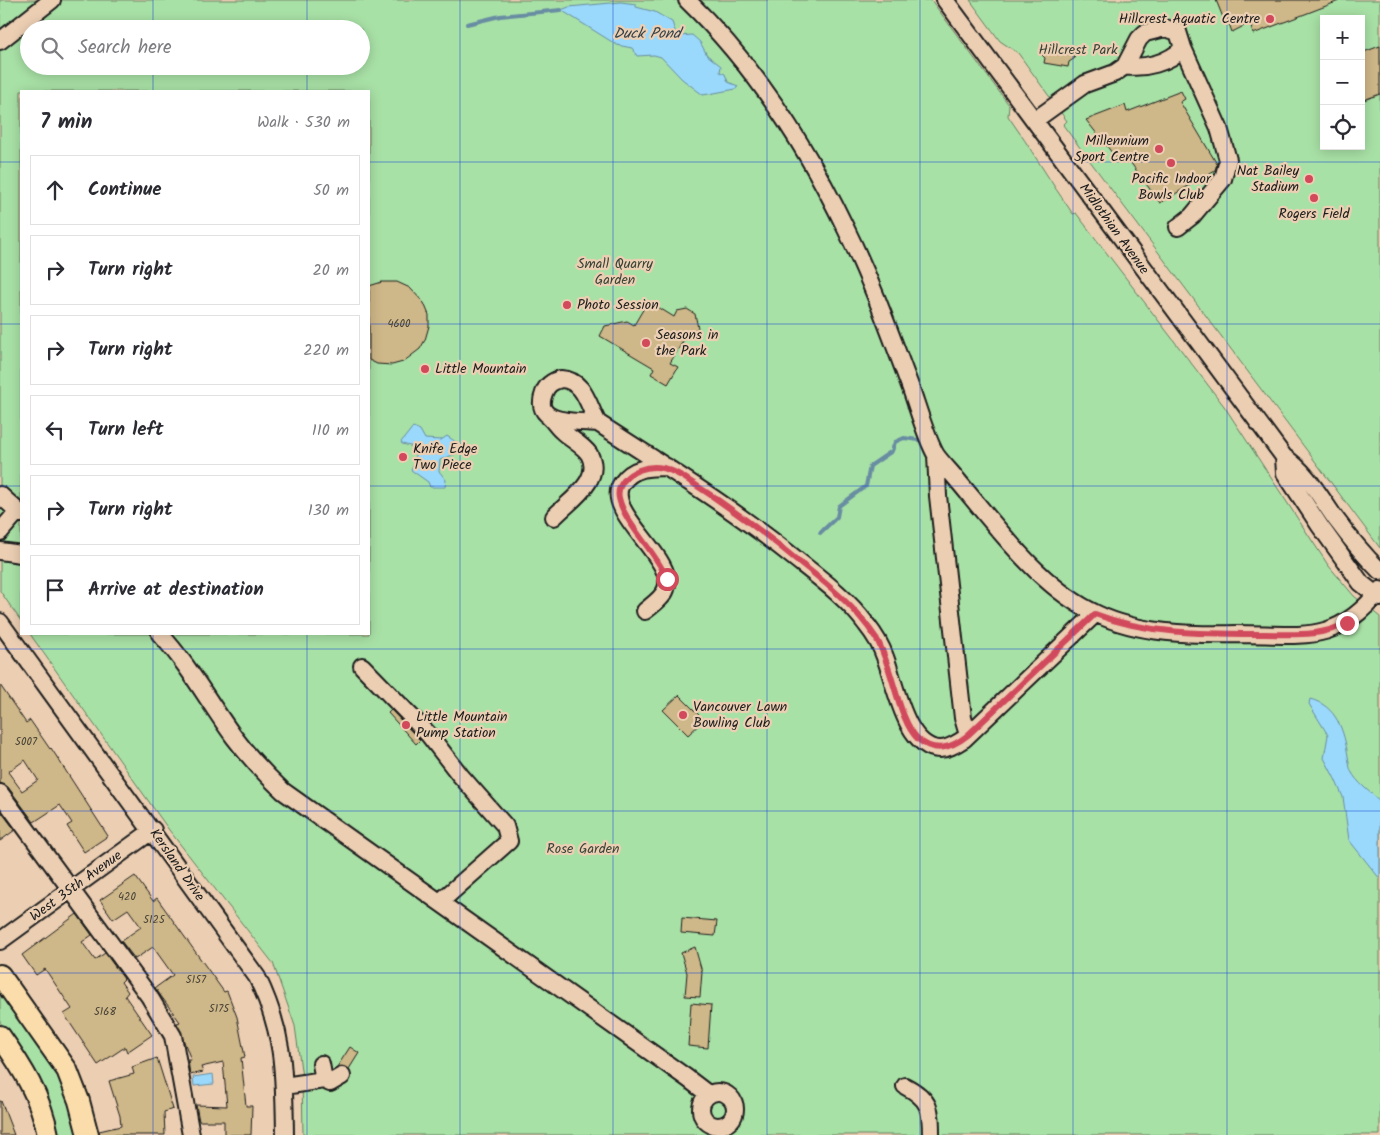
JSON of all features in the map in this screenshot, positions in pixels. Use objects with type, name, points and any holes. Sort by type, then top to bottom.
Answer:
[{"type":"main road","points":[[0,975],[67,1070],[79,1101],[88,1135]]},
{"type":"main road","points":[[0,1036],[33,1086],[45,1119],[48,1135]]},
{"type":"street","points":[[26,20],[52,0]]},
{"type":"street","points":[[687,0],[740,55],[773,99],[804,147],[848,231],[894,342],[936,454],[938,496],[963,718],[968,735]]},
{"type":"street","name":"Midlothian Avenue","points":[[945,0],[1284,457],[1298,466],[1342,527],[1380,571]]},
{"type":"street","points":[[0,40],[20,25]]},
{"type":"street","points":[[1035,120],[1085,84],[1125,66],[1139,39],[1145,33],[1159,28],[1178,32],[1183,48],[1219,128],[1228,160],[1228,167],[1223,180],[1198,210],[1178,227]]},
{"type":"street","points":[[1125,66],[1141,68],[1172,58],[1183,48]]},
{"type":"street","points":[[554,517],[587,485],[591,478],[592,466],[589,454],[562,431],[542,404],[544,390],[554,380],[569,379],[580,387],[598,423],[714,497],[762,532],[855,610],[877,639],[885,656],[907,721],[917,738],[929,746],[940,749],[951,746],[968,735],[1095,614]]},
{"type":"street","points":[[550,416],[562,422],[598,423]]},
{"type":"street","points":[[936,454],[1008,542],[1059,590],[1095,614],[1111,620],[1168,632],[1314,634],[1334,630],[1347,623],[1379,595]]},
{"type":"street","name":"Midlothian Avenue","points":[[1284,457],[1286,473],[1315,518],[1361,583],[1379,595]]},
{"type":"street","points":[[645,611],[660,598],[666,589],[667,579],[662,567],[622,508],[618,496],[620,486],[627,476],[634,471],[645,468],[667,467]]},
{"type":"street","points":[[0,495],[20,512],[0,532]]},
{"type":"street","points":[[0,551],[20,554]]},
{"type":"street","name":"Kersland Drive","points":[[0,622],[153,830],[257,977],[272,1007],[283,1055],[285,1135]]},
{"type":"street","points":[[161,635],[178,653],[233,736],[257,766],[283,791],[708,1094]]},
{"type":"street","points":[[362,666],[428,735],[505,826],[509,842],[440,902]]},
{"type":"street","points":[[0,793],[149,996],[173,1036],[191,1135]]},
{"type":"street","name":"West 35th Avenue","points":[[0,941],[153,830]]},
{"type":"street","points":[[284,1086],[323,1072],[330,1083],[342,1076]]},
{"type":"street","points":[[905,1086],[918,1092],[926,1102],[930,1115],[930,1135]]},
{"type":"green space","points":[[0,0],[931,0],[1009,105],[1008,116],[1056,190],[1073,214],[1076,213],[1224,406],[1328,565],[1354,596],[1380,617],[1380,1135],[303,1135],[302,1077],[295,1026],[273,963],[169,830],[31,635],[370,635],[370,90],[20,90],[20,620],[0,591]]},
{"type":"green space","name":"Hillcrest Park","points":[[970,0],[1380,0],[1380,548],[1063,125],[1067,121],[1018,53],[1000,41]]},
{"type":"green space","points":[[0,988],[57,1070],[67,1093],[79,1135],[57,1135],[29,1062],[0,1022]]},
{"type":"water","name":"Duck Pond","points":[[621,2],[636,4],[636,7],[655,12],[672,22],[679,36],[692,35],[700,42],[707,55],[721,66],[720,72],[725,74],[728,82],[738,86],[736,89],[703,95],[682,79],[661,57],[654,55],[637,56],[632,48],[617,45],[561,10],[569,7]]},
{"type":"water","points":[[413,427],[420,430],[425,439],[441,440],[447,436],[459,444],[455,454],[440,460],[439,471],[446,480],[445,487],[430,487],[428,482],[411,470],[416,461],[414,447],[402,444],[401,442]]},
{"type":"water","points":[[1310,699],[1327,707],[1338,721],[1344,738],[1351,771],[1360,783],[1380,801],[1380,879],[1349,840],[1343,797],[1324,758],[1328,735],[1309,704]]},
{"type":"water","points":[[213,1074],[214,1084],[194,1086],[193,1077]]},
{"type":"building","name":"Hillcrest Aquatic Centre","points":[[1216,0],[1339,1],[1253,34],[1250,23],[1232,32],[1227,18],[1224,20]]},
{"type":"building","points":[[1380,46],[1380,94],[1365,100],[1365,60],[1365,52]]},
{"type":"building","points":[[1047,48],[1070,51],[1075,58],[1069,62],[1068,67],[1044,63],[1045,58],[1040,53]]},
{"type":"building","name":"Millennium Sport Centre","points":[[1181,91],[1185,99],[1180,102],[1217,164],[1215,170],[1160,203],[1125,155],[1117,159],[1086,120],[1125,105],[1127,112]]},
{"type":"building","points":[[382,282],[397,282],[410,288],[424,303],[429,315],[429,326],[425,340],[420,349],[403,362],[392,365],[377,364],[370,360],[370,286]]},
{"type":"building","name":"Seasons in the Park","points":[[648,301],[674,317],[677,311],[687,309],[695,314],[698,328],[693,337],[685,338],[670,363],[678,367],[668,384],[651,374],[654,368],[600,336],[605,326],[627,321],[634,325]]},
{"type":"building","points":[[0,685],[26,723],[30,720],[51,748],[108,836],[84,852],[67,826],[72,823],[60,805],[34,822],[8,787],[0,783]],"holes":[[[25,760],[38,780],[22,791],[8,772]]]},
{"type":"building","name":"Vancouver Lawn Bowling Club","points":[[679,695],[704,720],[688,735],[663,710]]},
{"type":"building","points":[[391,710],[420,740],[416,744],[388,713]]},
{"type":"building","points":[[0,810],[15,830],[0,841]]},
{"type":"building","points":[[135,876],[153,901],[157,898],[224,992],[227,991],[237,1017],[245,1057],[241,1058],[246,1106],[252,1106],[251,1135],[224,1135],[224,1121],[199,1121],[196,1105],[227,1106],[223,1062],[201,1067],[203,1072],[190,1075],[188,1060],[191,1060],[177,1023],[180,1022],[155,988],[173,975],[153,947],[135,959],[121,941],[141,927],[128,909],[113,919],[100,900]]},
{"type":"building","points":[[77,914],[92,935],[82,942],[95,960],[105,953],[124,979],[121,982],[128,992],[125,996],[152,1035],[127,1052],[125,1047],[98,1065],[64,1014],[72,1009],[45,969],[36,975],[22,955]]},
{"type":"building","points":[[682,918],[717,921],[715,936],[681,933]]},
{"type":"building","points":[[695,947],[702,972],[700,997],[685,996],[687,973],[681,953]]},
{"type":"building","points":[[691,1003],[711,1005],[708,1048],[688,1046]]},
{"type":"building","points":[[350,1047],[359,1053],[349,1069],[342,1066],[337,1067]]},
{"type":"building","points":[[157,1058],[173,1109],[164,1112],[165,1135],[100,1135],[99,1131],[121,1126],[120,1116],[109,1081],[134,1074],[132,1067]]},
{"type":"building","points":[[1,1101],[14,1135],[0,1135]]},
{"type":"waterway","points":[[467,24],[500,16],[561,10]]},
{"type":"waterway","points":[[820,533],[837,517],[839,506],[866,486],[870,466],[892,451],[895,442],[904,438],[918,440]]},
{"type":"place","name":"Hillcrest Aquatic Centre","points":[[1270,19]]},
{"type":"place","name":"Millennium Sport Centre","points":[[1159,149]]},
{"type":"place","name":"Pacific Indoor Bowls Club","points":[[1171,163]]},
{"type":"place","name":"Nat Bailey Stadium","points":[[1309,179]]},
{"type":"place","name":"Rogers Field","points":[[1314,198]]},
{"type":"place","name":"Photo Session","points":[[567,305]]},
{"type":"place","name":"Seasons in the Park","points":[[646,343]]},
{"type":"place","name":"Little Mountain","points":[[425,369]]},
{"type":"place","name":"Knife Edge Two Piece","points":[[403,457]]},
{"type":"place","name":"Vancouver Lawn Bowling Club","points":[[683,715]]},
{"type":"place","name":"Little Mountain Pump Station","points":[[406,725]]},
{"type":"route","points":[[667,579],[662,567],[622,508],[618,496],[620,486],[627,476],[634,471],[645,468],[667,467],[714,497],[762,532],[855,610],[877,639],[885,656],[907,721],[917,738],[929,746],[940,749],[964,739],[1095,614],[1111,620],[1168,632],[1206,634],[1314,634],[1334,630],[1347,623]]},
{"type":"park label","name":"Small Quarry Garden","points":[[615,272]]},
{"type":"park label","name":"Rose Garden","points":[[583,849]]}]
